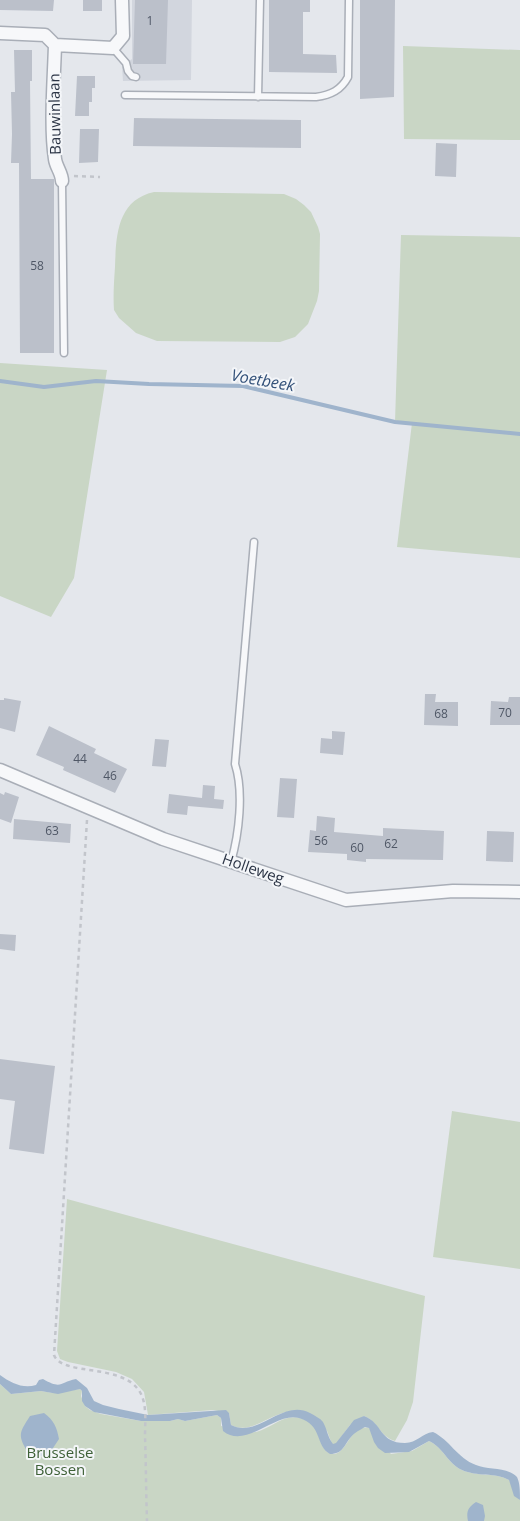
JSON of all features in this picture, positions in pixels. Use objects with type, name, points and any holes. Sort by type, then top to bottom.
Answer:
[{"type":"street","points":[[0,34],[45,35],[55,45],[113,48],[123,36],[122,0]]},
{"type":"street","name":"Bauwinlaan","points":[[55,45],[53,124],[55,161],[62,178]]},
{"type":"street","name":"Holleweg","points":[[0,770],[163,839],[346,900],[453,891],[520,892]]},
{"type":"lane","points":[[258,97],[260,0]]},
{"type":"lane","points":[[125,95],[326,96],[338,90],[348,77],[349,0]]},
{"type":"lane","points":[[113,48],[126,63],[128,71],[132,76],[136,76]]},
{"type":"lane","points":[[62,178],[64,353]]},
{"type":"lane","points":[[231,862],[236,847],[240,791],[235,764],[254,542]]},
{"type":"path","points":[[62,178],[100,177]]},
{"type":"path","points":[[87,808],[54,1355],[58,1361],[67,1366],[108,1373],[127,1380],[140,1392],[145,1410],[147,1521]]},
{"type":"shaded area","points":[[132,0],[192,0],[191,80],[123,81],[122,67],[132,59]]},
{"type":"green space","points":[[403,46],[520,50],[520,140],[404,139]]},
{"type":"green space","points":[[154,192],[284,194],[304,205],[311,212],[320,234],[319,291],[308,324],[295,337],[280,342],[157,341],[136,333],[119,318],[114,310],[116,243],[121,221],[126,211],[132,203],[142,196]]},
{"type":"green space","points":[[401,235],[520,237],[520,558],[397,547],[412,423],[395,422]]},
{"type":"green space","points":[[0,363],[107,370],[74,578],[51,617],[0,596]]},
{"type":"green space","points":[[452,1111],[520,1122],[520,1269],[433,1257]]},
{"type":"green space","points":[[67,1199],[425,1296],[413,1402],[407,1420],[395,1441],[386,1436],[373,1422],[364,1416],[350,1425],[336,1444],[332,1444],[327,1431],[295,1410],[244,1428],[231,1425],[229,1413],[213,1410],[148,1415],[144,1392],[132,1379],[116,1372],[60,1359],[57,1351]]},
{"type":"green space","name":"Brusselse Bossen","points":[[0,1384],[11,1394],[41,1391],[53,1393],[80,1389],[85,1406],[90,1410],[101,1414],[141,1421],[170,1421],[178,1419],[185,1421],[217,1415],[221,1418],[221,1426],[256,1432],[284,1419],[296,1417],[313,1425],[323,1447],[326,1451],[334,1454],[343,1449],[357,1430],[363,1428],[369,1428],[391,1454],[412,1451],[429,1441],[462,1470],[498,1476],[509,1480],[520,1500],[520,1521],[0,1521]]},
{"type":"water","points":[[0,1375],[22,1386],[36,1385],[39,1380],[43,1379],[58,1385],[76,1379],[87,1388],[94,1401],[103,1405],[148,1415],[226,1410],[229,1413],[231,1425],[241,1428],[251,1427],[280,1414],[300,1410],[310,1413],[322,1421],[333,1444],[336,1443],[354,1420],[364,1416],[375,1423],[390,1440],[397,1442],[409,1443],[433,1432],[439,1435],[469,1462],[481,1467],[503,1470],[517,1477],[520,1500],[514,1496],[509,1480],[498,1476],[462,1470],[429,1441],[409,1452],[385,1453],[374,1442],[369,1428],[365,1427],[353,1435],[341,1451],[330,1454],[322,1446],[312,1425],[299,1418],[290,1417],[251,1433],[232,1436],[223,1431],[221,1418],[217,1415],[185,1421],[178,1419],[170,1421],[141,1421],[94,1412],[85,1406],[80,1389],[58,1394],[41,1391],[11,1394],[0,1384]]},
{"type":"water","points":[[44,1413],[50,1418],[59,1439],[49,1454],[41,1456],[27,1451],[22,1441],[21,1433],[30,1416]]},
{"type":"water","points":[[476,1502],[483,1505],[484,1521],[468,1521],[468,1510]]},
{"type":"building","points":[[0,0],[54,0],[53,11],[0,10]]},
{"type":"building","points":[[83,0],[102,0],[102,11],[83,11]]},
{"type":"building","points":[[135,0],[168,0],[166,64],[133,64]]},
{"type":"building","points":[[269,0],[310,0],[310,12],[303,12],[303,54],[336,55],[337,73],[269,72]]},
{"type":"building","points":[[360,0],[395,0],[394,97],[360,99]]},
{"type":"building","points":[[14,50],[32,50],[32,81],[30,81],[31,179],[54,179],[54,353],[20,353],[19,163],[11,163],[11,92],[15,92]]},
{"type":"building","points":[[77,76],[95,76],[95,88],[92,88],[92,102],[89,102],[89,116],[75,116]]},
{"type":"building","points":[[134,118],[301,120],[301,148],[133,146]]},
{"type":"building","points":[[80,129],[99,129],[98,162],[79,163]]},
{"type":"building","points":[[436,143],[457,144],[456,177],[435,176]]},
{"type":"building","points":[[425,694],[436,694],[435,702],[458,702],[458,726],[424,725]]},
{"type":"building","points":[[509,697],[520,697],[520,725],[490,725],[491,701],[508,702]]},
{"type":"building","points":[[4,698],[21,701],[15,732],[0,728],[0,700],[4,700]]},
{"type":"building","points":[[49,726],[96,749],[94,753],[127,769],[115,793],[63,770],[64,767],[36,755]]},
{"type":"building","points":[[332,731],[345,732],[343,755],[320,753],[321,738],[332,739]]},
{"type":"building","points":[[155,739],[169,740],[166,767],[152,766]]},
{"type":"building","points":[[280,778],[297,779],[294,818],[277,817]]},
{"type":"building","points":[[203,785],[215,786],[214,799],[224,800],[223,809],[188,806],[187,815],[167,813],[169,794],[202,798]]},
{"type":"building","points":[[5,792],[19,797],[11,823],[0,819],[0,793],[4,795]]},
{"type":"building","points":[[317,816],[335,818],[334,832],[383,836],[383,828],[444,831],[443,860],[366,859],[366,862],[347,860],[347,854],[308,852],[310,830],[316,831]]},
{"type":"building","points":[[14,819],[71,824],[70,843],[13,839]]},
{"type":"building","points":[[487,831],[514,832],[513,862],[486,861]]},
{"type":"building","points":[[0,934],[16,935],[15,951],[0,949]]},
{"type":"building","points":[[0,1059],[55,1066],[44,1154],[9,1149],[15,1101],[0,1099]]},
{"type":"waterway","name":"Voetbeek","points":[[0,381],[44,387],[96,381],[243,386],[395,422],[520,434]]}]
